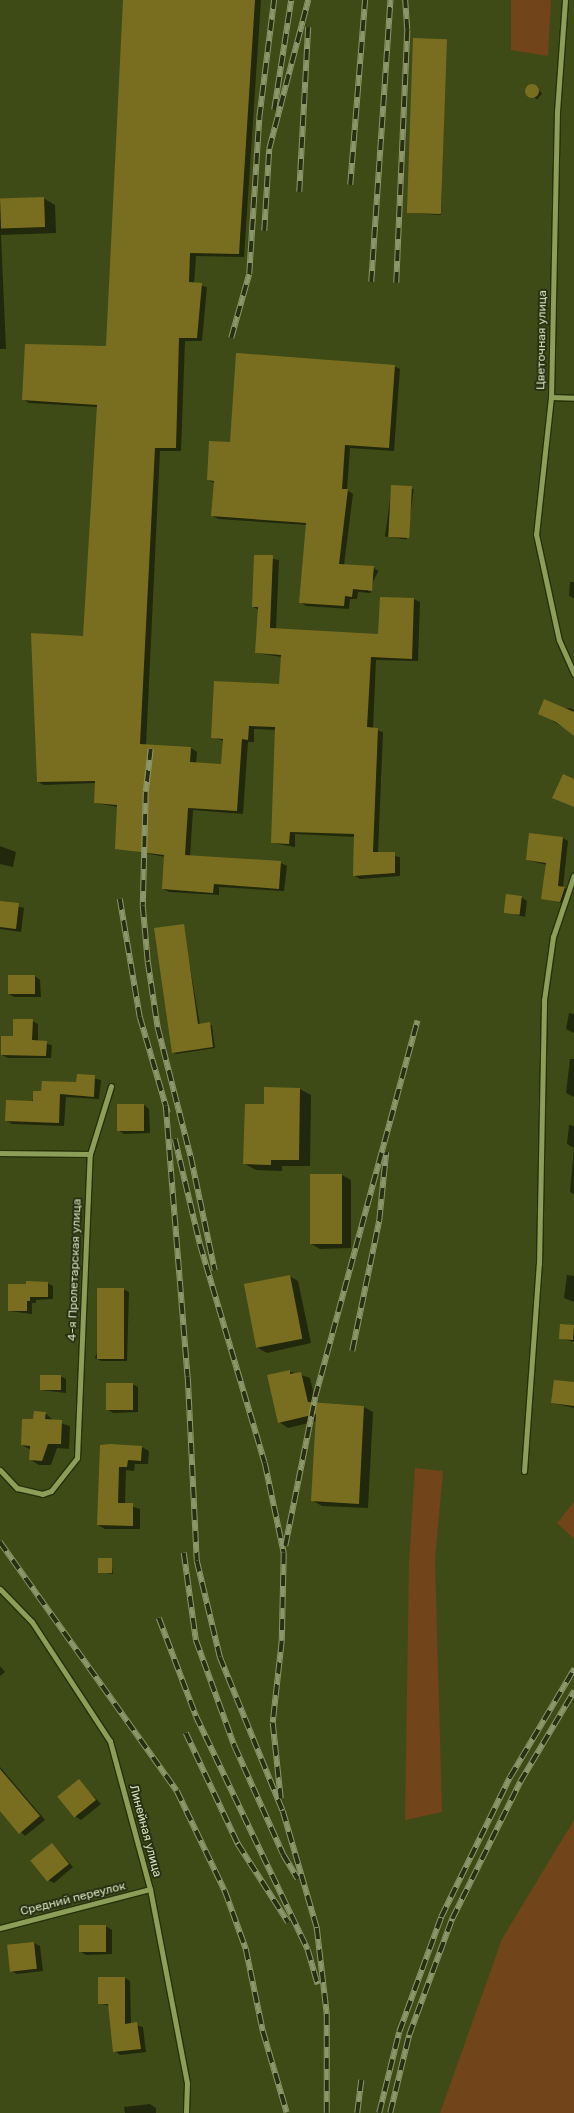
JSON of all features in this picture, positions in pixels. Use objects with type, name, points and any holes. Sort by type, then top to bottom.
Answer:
[{"type":"street","name":"Цветочная улица","points":[[565,0],[557,111],[551,396],[536,534],[559,640],[574,674]]},
{"type":"street","points":[[551,396],[574,398]]},
{"type":"street","points":[[524,1471],[539,1264],[544,1000],[553,937],[574,875]]},
{"type":"street","name":"4-я Пролетарская улица","points":[[0,1470],[17,1488],[42,1494],[51,1491],[77,1458],[90,1154],[111,1086]]},
{"type":"street","points":[[0,1153],[90,1154]]},
{"type":"street","name":"Линейная улица","points":[[0,1589],[32,1622],[110,1741],[150,1889],[187,2083],[186,2113]]},
{"type":"street","name":"Средний переулок","points":[[0,1928],[150,1889]]},
{"type":"shaded area","points":[[511,0],[551,0],[548,56],[511,50]]},
{"type":"shaded area","points":[[415,1468],[443,1471],[435,1559],[442,1812],[405,1820],[409,1562]]},
{"type":"shaded area","points":[[574,1502],[574,1539],[557,1523]]},
{"type":"shaded area","points":[[574,1820],[574,2113],[440,2113],[502,1939]]},
{"type":"building","points":[[123,0],[255,0],[239,254],[190,253],[189,282],[202,283],[197,338],[179,338],[176,448],[155,448],[140,744],[191,747],[190,762],[221,764],[223,739],[211,738],[214,681],[279,684],[281,655],[255,653],[258,607],[252,607],[254,555],[273,555],[270,628],[378,634],[380,597],[414,598],[412,659],[371,657],[367,727],[378,728],[373,852],[395,852],[395,873],[353,876],[354,834],[290,832],[289,844],[271,843],[275,727],[249,726],[248,740],[242,739],[237,811],[188,808],[185,855],[281,861],[279,889],[214,884],[213,893],[162,889],[164,855],[115,849],[117,805],[94,803],[95,781],[37,782],[31,633],[83,636],[97,405],[22,400],[25,344],[106,346]]},
{"type":"building","points":[[413,38],[447,39],[441,214],[407,213]]},
{"type":"building","points":[[529,84],[535,84],[539,91],[535,98],[529,98],[525,94],[525,88]]},
{"type":"building","points":[[44,197],[45,227],[1,229],[0,199]]},
{"type":"building","points":[[236,353],[395,365],[389,448],[345,445],[342,489],[348,489],[339,564],[374,566],[372,591],[353,589],[352,597],[345,596],[344,606],[299,603],[306,523],[211,516],[214,481],[207,480],[209,441],[230,442]]},
{"type":"building","points":[[391,485],[412,486],[409,538],[388,537]]},
{"type":"building","points":[[544,699],[574,712],[574,736],[556,722],[538,714]]},
{"type":"building","points":[[563,774],[574,779],[574,807],[552,798]]},
{"type":"building","points":[[529,833],[563,837],[558,886],[565,887],[560,902],[541,899],[546,863],[526,860]]},
{"type":"building","points":[[506,894],[522,896],[520,915],[504,913]]},
{"type":"building","points":[[0,901],[19,903],[16,929],[0,927]]},
{"type":"building","points":[[184,924],[198,1024],[210,1022],[213,1047],[172,1053],[154,928]]},
{"type":"building","points":[[8,975],[35,975],[35,994],[8,994]]},
{"type":"building","points":[[13,1019],[33,1019],[32,1040],[47,1041],[46,1056],[1,1055],[1,1036],[13,1036]]},
{"type":"building","points":[[77,1074],[95,1075],[94,1097],[60,1094],[59,1123],[5,1121],[6,1100],[33,1101],[33,1091],[41,1091],[42,1081],[76,1082]]},
{"type":"building","points":[[264,1087],[300,1088],[299,1160],[271,1160],[271,1165],[243,1164],[245,1104],[264,1104]]},
{"type":"building","points":[[117,1104],[144,1104],[144,1131],[117,1131]]},
{"type":"building","points":[[310,1174],[342,1174],[342,1244],[310,1244]]},
{"type":"building","points":[[290,1275],[302,1339],[256,1348],[244,1284]]},
{"type":"building","points":[[26,1281],[48,1282],[48,1297],[30,1297],[30,1301],[27,1301],[27,1311],[8,1311],[8,1284],[26,1284]]},
{"type":"building","points":[[97,1288],[124,1288],[124,1359],[97,1359]]},
{"type":"building","points":[[560,1324],[574,1325],[573,1340],[559,1339]]},
{"type":"building","points":[[290,1370],[290,1374],[301,1372],[308,1402],[364,1406],[359,1504],[311,1501],[316,1414],[278,1423],[267,1375]]},
{"type":"building","points":[[40,1375],[61,1375],[61,1390],[40,1390]]},
{"type":"building","points":[[554,1380],[574,1382],[574,1406],[551,1403]]},
{"type":"building","points":[[106,1383],[133,1383],[133,1410],[106,1410]]},
{"type":"building","points":[[34,1411],[46,1412],[45,1419],[62,1420],[61,1444],[48,1444],[42,1461],[29,1460],[30,1446],[21,1445],[22,1419],[33,1419]]},
{"type":"building","points":[[100,1445],[142,1446],[141,1461],[128,1460],[127,1467],[119,1467],[118,1503],[133,1503],[133,1526],[97,1525]]},
{"type":"building","points":[[98,1558],[112,1558],[112,1573],[98,1573]]},
{"type":"building","points":[[0,1769],[40,1816],[19,1834],[0,1811]]},
{"type":"building","points":[[79,1779],[96,1800],[74,1818],[57,1797]]},
{"type":"building","points":[[52,1843],[69,1864],[47,1882],[30,1861]]},
{"type":"building","points":[[79,1925],[106,1925],[106,1952],[79,1952]]},
{"type":"building","points":[[34,1942],[37,1969],[10,1972],[7,1945]]},
{"type":"building","points":[[98,1977],[125,1977],[125,2024],[137,2022],[141,2049],[113,2052],[108,2004],[98,2004]]},
{"type":"railway","points":[[231,338],[249,274],[259,118],[274,0]]},
{"type":"railway","points":[[274,110],[291,0]]},
{"type":"railway","points":[[264,231],[269,149],[308,0]]},
{"type":"railway","points":[[350,185],[365,0]]},
{"type":"railway","points":[[371,282],[390,0]]},
{"type":"railway","points":[[396,283],[407,30],[405,0]]},
{"type":"railway","points":[[299,192],[308,27]]},
{"type":"railway","points":[[151,749],[146,792],[143,906],[148,962],[158,1028],[191,1157],[215,1271]]},
{"type":"railway","points":[[120,899],[140,1017],[168,1113]]},
{"type":"railway","points":[[285,1546],[315,1397],[417,1021]]},
{"type":"railway","points":[[166,1106],[188,1377],[197,1561],[220,1657],[283,1811],[317,1928],[327,2014],[327,2113]]},
{"type":"railway","points":[[175,1139],[200,1244],[265,1463],[284,1553],[282,1641],[273,1723],[281,1799]]},
{"type":"railway","points":[[352,1351],[379,1221],[386,1152]]},
{"type":"railway","points":[[0,1542],[177,1791],[225,1891],[246,1949],[263,2031],[287,2113]]},
{"type":"railway","points":[[184,1553],[196,1640],[235,1747],[283,1854],[298,1879]]},
{"type":"railway","points":[[159,1618],[196,1716],[308,1950],[318,1985]]},
{"type":"railway","points":[[379,2113],[399,2032],[441,1917],[510,1777],[574,1669]]},
{"type":"railway","points":[[390,2113],[409,2035],[452,1919],[520,1782],[574,1691]]},
{"type":"railway","points":[[186,1733],[238,1844],[288,1922]]},
{"type":"railway","points":[[357,2113],[361,2080]]}]
